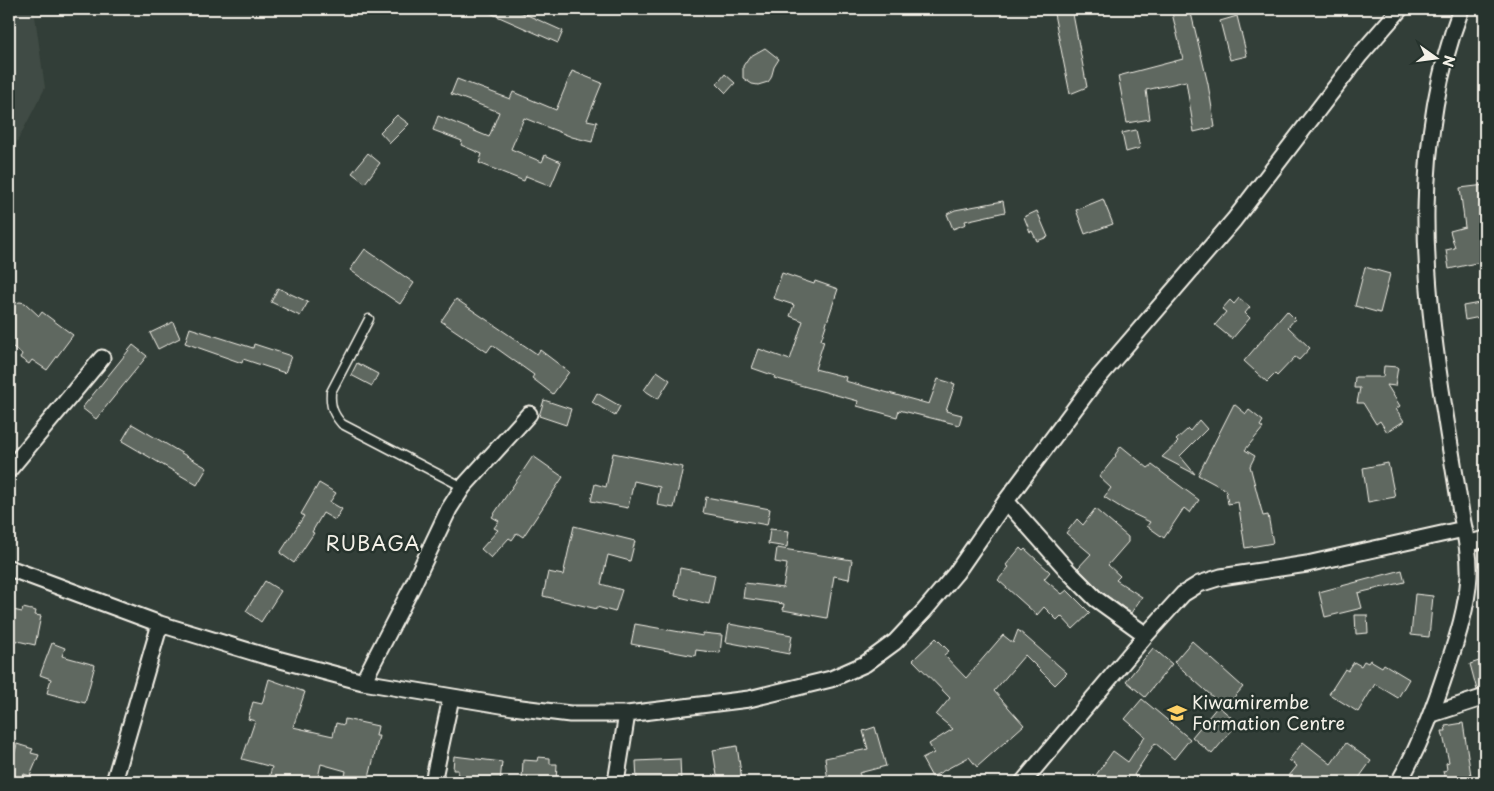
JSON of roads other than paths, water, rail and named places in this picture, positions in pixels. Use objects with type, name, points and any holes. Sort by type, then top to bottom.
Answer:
[{"type":"street","points":[[9,568],[160,624],[262,655],[363,682],[451,698],[570,714],[627,714],[749,699],[831,679],[865,664],[895,642],[924,611],[956,572],[1093,384],[1234,220],[1360,55],[1400,9]]},
{"type":"street","points":[[1399,782],[1414,755],[1432,714],[1458,633],[1466,601],[1469,574],[1466,536],[1435,347],[1429,292],[1425,204],[1428,144],[1440,78],[1461,9]]},
{"type":"street","points":[[9,470],[102,358]]},
{"type":"street","points":[[363,682],[412,587],[449,509],[463,486],[529,414]]},
{"type":"street","points":[[1006,501],[1069,572],[1096,599],[1146,635]]},
{"type":"street","points":[[1023,782],[1146,635],[1183,594],[1199,584],[1222,577],[1466,536],[1485,538]]},
{"type":"street","points":[[114,782],[160,624]]},
{"type":"street","points":[[1432,714],[1485,697]]},
{"type":"street","points":[[433,782],[451,698]]},
{"type":"street","points":[[616,782],[627,714]]},
{"type":"lane","points":[[369,319],[331,392],[330,405],[335,416],[342,424],[463,486]]},
{"type":"place","name":"Kiwamirembe Formation Centre","points":[[1177,713]]},
{"type":"district","name":"RUBAGA","points":[[373,544]]}]
